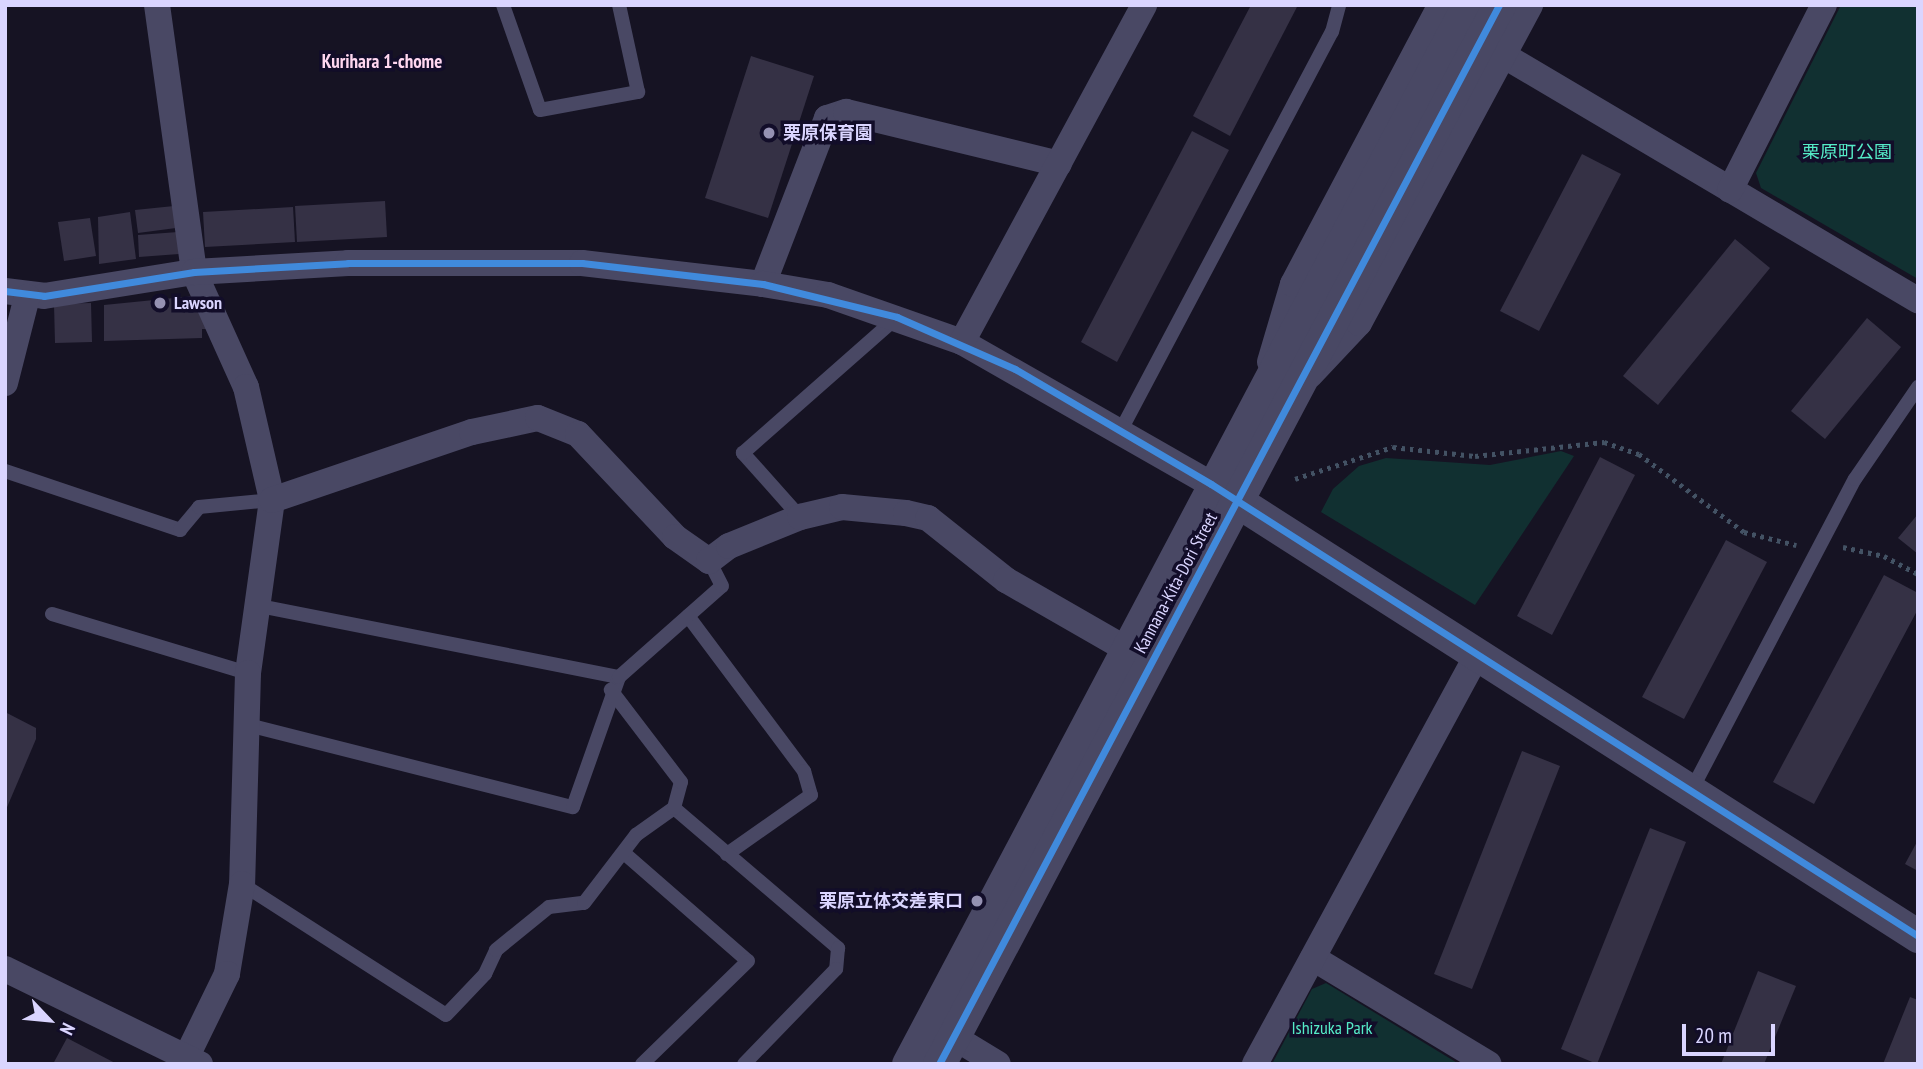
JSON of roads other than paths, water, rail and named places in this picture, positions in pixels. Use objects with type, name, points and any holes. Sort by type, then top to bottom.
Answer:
[{"type":"street","points":[[5,969],[194,1060],[227,974],[242,884],[248,673],[255,605],[272,500],[246,387],[194,272],[157,5]]},
{"type":"street","points":[[962,342],[1144,5]]},
{"type":"street","points":[[1282,381],[1293,284],[1441,5]]},
{"type":"street","name":"Kannana-Kita-Dori Street","points":[[908,1064],[941,1041],[1282,381],[1468,5]]},
{"type":"street","name":"Kannana-Kita-Dori Street","points":[[1282,381],[1499,5]]},
{"type":"street","points":[[1282,381],[1359,324],[1530,5]]},
{"type":"street","points":[[1730,190],[1824,5]]},
{"type":"street","points":[[1503,55],[1918,300]]},
{"type":"street","points":[[763,284],[827,118],[846,112],[1059,164]]},
{"type":"street","points":[[5,383],[16,294],[194,272],[348,263],[582,263],[763,284],[897,317],[962,342],[1121,430],[1224,492],[1918,936]]},
{"type":"street","points":[[272,500],[472,432],[538,418],[579,434],[675,537],[709,561],[729,545],[800,517],[842,507],[928,518],[1006,580],[1126,649]]},
{"type":"street","name":"Kannana-Kita-Dori Street","points":[[941,1041],[1126,649],[1224,492]]},
{"type":"street","points":[[1255,1064],[1478,654]]},
{"type":"street","points":[[1312,958],[1489,1064]]},
{"type":"street","points":[[941,1041],[998,1064]]},
{"type":"lane","points":[[503,5],[540,110],[638,92],[619,5]]},
{"type":"lane","points":[[1121,430],[1332,32],[1339,5]]},
{"type":"lane","points":[[800,517],[743,453],[897,317]]},
{"type":"lane","points":[[1691,791],[1873,449],[1918,387]]},
{"type":"lane","points":[[5,471],[180,530],[199,506],[272,500]]},
{"type":"lane","points":[[248,724],[573,807],[615,683],[722,586],[709,561]]},
{"type":"lane","points":[[242,884],[446,1015],[485,974],[496,950],[549,907],[584,903],[636,835],[674,808],[681,782],[615,683],[255,605]]},
{"type":"lane","points":[[52,614],[248,673]]},
{"type":"lane","points":[[688,616],[804,771],[811,795],[727,854]]},
{"type":"lane","points":[[674,808],[838,948],[836,969],[744,1064]]},
{"type":"lane","points":[[624,853],[748,961],[642,1064]]},
{"type":"place","name":"栗原保育園","points":[[769,133]]},
{"type":"place","name":"Lawson","points":[[160,303]]},
{"type":"place","name":"栗原立体交差東口","points":[[977,901]]},
{"type":"district","name":"Kurihara 1-chome","points":[[382,62]]},
{"type":"park label","name":"栗原町公園","points":[[1847,152]]},
{"type":"park label","name":"Ishizuka Park","points":[[1332,1028]]}]
